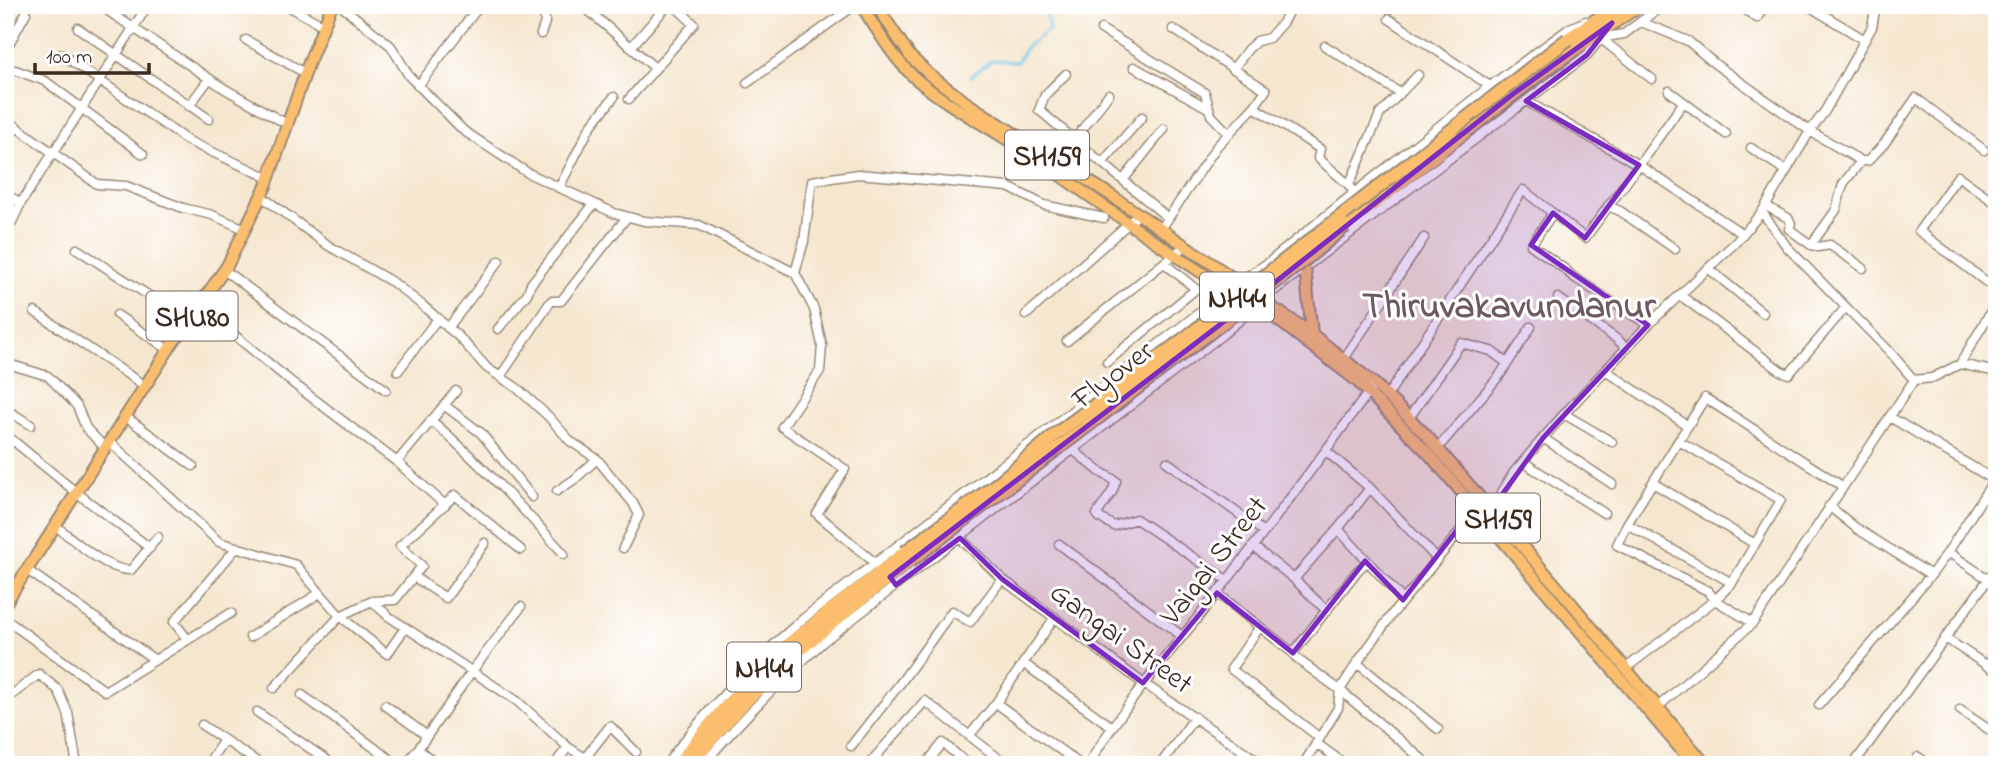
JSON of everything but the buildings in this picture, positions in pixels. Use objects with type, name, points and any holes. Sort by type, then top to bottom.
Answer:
[{"type":"highway","name":"NH44","points":[[691,765],[725,722],[778,668],[867,589],[1056,434],[1572,44],[1613,14],[1639,5]]},
{"type":"highway","name":"Flyover","points":[[907,557],[1302,262],[1572,44]]},
{"type":"highway","name":"NH44","points":[[678,765],[703,732],[794,639],[867,589]]},
{"type":"main road","name":"SHU80","points":[[5,604],[169,349],[224,270],[269,178],[305,73],[332,5]]},
{"type":"main road","points":[[861,5],[913,76],[933,92],[1231,292],[1241,281]]},
{"type":"main road","name":"SH159","points":[[876,5],[910,56],[967,103],[1241,281],[1252,278],[1264,289],[1260,303],[1249,308],[1241,305],[1231,292]]},
{"type":"main road","points":[[1306,268],[1312,334]]},
{"type":"main road","points":[[1260,303],[1357,381],[1372,388],[1428,453],[1477,504],[1642,696],[1694,765]]},
{"type":"main road","name":"SH159","points":[[1260,303],[1312,334],[1343,359],[1372,388],[1387,396],[1409,418],[1438,449],[1477,504],[1491,510],[1626,668],[1642,696],[1658,707],[1706,765]]},
{"type":"street","points":[[99,5],[209,79],[287,124]]},
{"type":"street","points":[[11,224],[21,203],[148,5]]},
{"type":"street","points":[[286,5],[324,26]]},
{"type":"street","points":[[340,5],[391,46],[409,76],[464,131],[528,173],[594,204],[627,216],[645,221],[699,225],[795,274],[814,309],[822,345],[820,370],[782,427],[845,469],[817,514],[886,574]]},
{"type":"street","points":[[418,86],[480,5]]},
{"type":"street","points":[[541,34],[545,22],[544,5]]},
{"type":"street","points":[[582,5],[655,68]]},
{"type":"street","points":[[592,14],[600,5]]},
{"type":"street","points":[[631,47],[668,5]]},
{"type":"street","points":[[629,99],[694,24],[674,5]]},
{"type":"street","points":[[747,83],[855,5]]},
{"type":"street","points":[[1233,69],[1257,41],[1269,38],[1283,22],[1292,5]]},
{"type":"street","points":[[1600,38],[1624,34],[1663,5]]},
{"type":"street","points":[[1739,5],[1757,18],[1765,5]]},
{"type":"street","points":[[1807,5],[1865,40]]},
{"type":"street","points":[[1491,510],[1523,462],[1564,414],[1647,325],[1744,234],[1764,209],[1865,40],[1872,27],[1876,5]]},
{"type":"street","points":[[1991,5],[1997,9]]},
{"type":"street","points":[[5,51],[26,13]]},
{"type":"street","points":[[666,765],[690,732],[761,656],[804,618],[960,538],[1419,180],[1587,55],[1613,14]]},
{"type":"street","points":[[1241,281],[1269,262],[1351,189],[1570,28],[1613,14]]},
{"type":"street","points":[[1389,19],[1490,86]]},
{"type":"street","points":[[1641,22],[1688,41],[1715,64],[1810,131],[1861,161],[1868,161],[1884,144],[1916,98],[1984,150]]},
{"type":"street","points":[[78,28],[209,119]]},
{"type":"street","points":[[1101,29],[1205,93],[1211,115],[1229,134]]},
{"type":"street","points":[[1161,229],[1217,146],[1254,107],[1266,90],[1172,29]]},
{"type":"street","points":[[1600,38],[1653,79]]},
{"type":"street","points":[[246,40],[305,73]]},
{"type":"street","points":[[1325,46],[1400,93]]},
{"type":"street","points":[[61,54],[188,141],[269,178]]},
{"type":"street","points":[[1135,67],[1208,108]]},
{"type":"street","points":[[15,70],[45,81],[143,154]]},
{"type":"street","points":[[1066,74],[1045,95],[1039,110],[1168,218]]},
{"type":"street","points":[[1351,189],[1380,114],[1418,75]]},
{"type":"street","points":[[189,106],[209,79]]},
{"type":"street","points":[[1669,91],[1726,134]]},
{"type":"street","points":[[1074,139],[1110,94]]},
{"type":"street","points":[[559,188],[590,127],[614,97]]},
{"type":"street","points":[[1526,102],[1639,165],[1744,234]]},
{"type":"street","points":[[1387,396],[1523,190],[1585,238],[1683,103]]},
{"type":"street","points":[[1254,107],[1320,149],[1318,159],[1351,189]]},
{"type":"street","points":[[1104,162],[1142,117]]},
{"type":"street","points":[[5,119],[97,184],[126,186],[245,229]]},
{"type":"street","points":[[5,144],[16,126]]},
{"type":"street","points":[[1124,179],[1164,130]]},
{"type":"street","points":[[1751,148],[1786,171]]},
{"type":"street","points":[[1811,245],[1836,210],[1843,184],[1861,161]]},
{"type":"street","points":[[795,274],[804,241],[812,181],[858,174],[1008,187],[1044,205],[1104,218]]},
{"type":"street","points":[[1997,204],[1958,176],[1919,231],[1997,290]]},
{"type":"street","points":[[5,194],[21,203]]},
{"type":"street","points":[[261,196],[329,246],[394,284],[438,318],[480,361],[517,388],[570,440],[597,459],[633,503],[639,515],[623,548]]},
{"type":"street","points":[[498,329],[594,204]]},
{"type":"street","points":[[1608,206],[1620,211],[1675,249]]},
{"type":"street","points":[[1764,209],[1788,218],[1791,223],[1789,229],[1811,245],[1830,245],[1863,268]]},
{"type":"street","points":[[1764,209],[1787,247],[1914,380]]},
{"type":"street","points":[[1553,213],[1531,245],[1572,276],[1647,325]]},
{"type":"street","points":[[1026,315],[1139,214]]},
{"type":"street","points":[[500,377],[551,301],[561,300],[627,216]]},
{"type":"street","points":[[1343,359],[1424,238]]},
{"type":"street","points":[[1067,341],[1186,245]]},
{"type":"street","points":[[77,249],[188,321]]},
{"type":"street","points":[[449,328],[499,261]]},
{"type":"street","points":[[1107,362],[1196,289],[1164,263]]},
{"type":"street","points":[[1709,269],[1763,313]]},
{"type":"street","points":[[224,270],[386,390]]},
{"type":"street","points":[[705,764],[728,734],[824,641],[886,574],[1231,292]]},
{"type":"street","points":[[1681,295],[1781,371],[1789,374],[1846,307]]},
{"type":"street","points":[[1558,298],[1626,348]]},
{"type":"street","points":[[1914,380],[1932,378],[1960,364],[1997,301]]},
{"type":"street","points":[[199,306],[294,384],[397,462],[445,505]]},
{"type":"street","points":[[35,312],[145,386]]},
{"type":"street","points":[[117,315],[169,349]]},
{"type":"street","points":[[398,372],[438,318]]},
{"type":"street","points":[[1438,449],[1500,375],[1531,327]]},
{"type":"street","points":[[1409,418],[1461,343],[1491,351],[1507,363]]},
{"type":"street","points":[[5,363],[48,376],[77,407],[86,428],[219,542],[296,565],[340,616],[387,653],[405,628]]},
{"type":"street","points":[[1960,364],[1997,372]]},
{"type":"street","points":[[1605,369],[1688,426]]},
{"type":"street","points":[[1658,707],[1752,623],[1914,380]]},
{"type":"street","name":"Vaigai Street","points":[[1088,765],[1143,683],[1254,546],[1372,388]]},
{"type":"street","points":[[397,462],[456,391]]},
{"type":"street","points":[[1752,623],[1715,600],[1708,591],[1617,545],[1627,524],[1705,398],[1842,486]]},
{"type":"street","points":[[444,405],[481,433],[532,497]]},
{"type":"street","points":[[5,408],[31,425]]},
{"type":"street","points":[[1564,414],[1612,442]]},
{"type":"street","points":[[126,417],[193,466]]},
{"type":"street","points":[[1819,705],[1931,575],[1995,477],[1890,417]]},
{"type":"street","points":[[431,420],[509,494],[564,554]]},
{"type":"street","points":[[5,434],[150,548]]},
{"type":"street","points":[[1543,438],[1612,484]]},
{"type":"street","points":[[1626,668],[1715,600],[1732,583],[1781,500],[1678,441]]},
{"type":"street","points":[[1073,450],[1115,481],[1112,492],[1097,514],[1100,518],[1114,526],[1136,519],[1227,580]]},
{"type":"street","points":[[1326,451],[1370,488],[1437,559]]},
{"type":"street","points":[[557,491],[597,459]]},
{"type":"street","points":[[1167,462],[1264,532]]},
{"type":"street","points":[[1523,462],[1604,513]]},
{"type":"street","points":[[1653,483],[1755,544]]},
{"type":"street","points":[[1294,579],[1370,488]]},
{"type":"street","points":[[274,688],[340,616],[372,601],[395,600],[422,566],[400,546],[456,495],[520,551]]},
{"type":"street","points":[[1303,765],[1338,708],[1340,690],[1357,663],[1458,534],[1477,504]]},
{"type":"street","points":[[1829,506],[1856,528],[1931,575]]},
{"type":"street","points":[[1627,524],[1732,583]]},
{"type":"street","points":[[56,526],[110,565],[124,571],[131,570],[158,537]]},
{"type":"street","points":[[1338,529],[1404,600]]},
{"type":"street","name":"Gangai Street","points":[[960,538],[1002,579],[1143,683],[1265,765]]},
{"type":"street","points":[[414,577],[446,598],[485,542]]},
{"type":"street","points":[[1059,544],[1182,636]]},
{"type":"street","points":[[1254,546],[1327,611]]},
{"type":"street","points":[[188,640],[174,622],[237,547]]},
{"type":"street","points":[[1948,552],[1988,579]]},
{"type":"street","points":[[1293,653],[1367,562]]},
{"type":"street","points":[[1853,765],[1997,568]]},
{"type":"street","points":[[27,570],[155,660]]},
{"type":"street","points":[[851,746],[952,611],[970,622],[1002,579]]},
{"type":"street","points":[[250,637],[320,593]]},
{"type":"street","points":[[1217,593],[1297,659],[1340,690],[1429,765]]},
{"type":"street","points":[[372,601],[405,628],[517,701],[568,747],[585,758],[610,726],[636,752]]},
{"type":"street","points":[[405,765],[521,607]]},
{"type":"street","points":[[5,619],[105,691],[231,613]]},
{"type":"street","points":[[969,736],[996,703],[1055,617]]},
{"type":"street","points":[[1259,628],[1231,669],[1346,765]]},
{"type":"street","points":[[1945,638],[1997,672]]},
{"type":"street","points":[[1987,666],[1997,651]]},
{"type":"street","points":[[1023,663],[1112,727]]},
{"type":"street","points":[[1357,663],[1438,729]]},
{"type":"street","points":[[5,700],[39,674],[58,690],[68,713],[77,765]]},
{"type":"street","points":[[302,695],[398,765]]},
{"type":"street","points":[[868,765],[925,701],[1007,765]]},
{"type":"street","points":[[996,703],[1081,765]]},
{"type":"street","points":[[385,705],[427,736]]},
{"type":"street","points":[[1960,710],[1997,735]]},
{"type":"street","points":[[257,712],[331,764]]},
{"type":"street","points":[[1160,765],[1195,718]]},
{"type":"street","points":[[202,725],[261,765]]},
{"type":"street","points":[[208,765],[224,740]]},
{"type":"street","points":[[925,765],[943,743],[969,765]]},
{"type":"street","points":[[554,765],[568,747]]},
{"type":"street","points":[[418,749],[439,765]]},
{"type":"street","points":[[1234,765],[1244,751]]},
{"type":"street","points":[[1918,757],[1931,765]]},
{"type":"highlighted area","points":[[1612,23],[1587,55],[1526,101],[1639,165],[1585,238],[1553,213],[1531,245],[1648,325],[1543,438],[1491,510],[1481,499],[1403,600],[1365,561],[1293,653],[1217,593],[1143,683],[1002,579],[960,538],[896,585],[890,577],[1243,307],[1263,303],[1264,291],[1513,94]]},
{"type":"waterway","points":[[970,77],[992,60],[1017,62],[1027,46],[1049,30],[1045,5]]},
{"type":"district","name":"Thiruvakavundanur","points":[[1509,304]]}]
